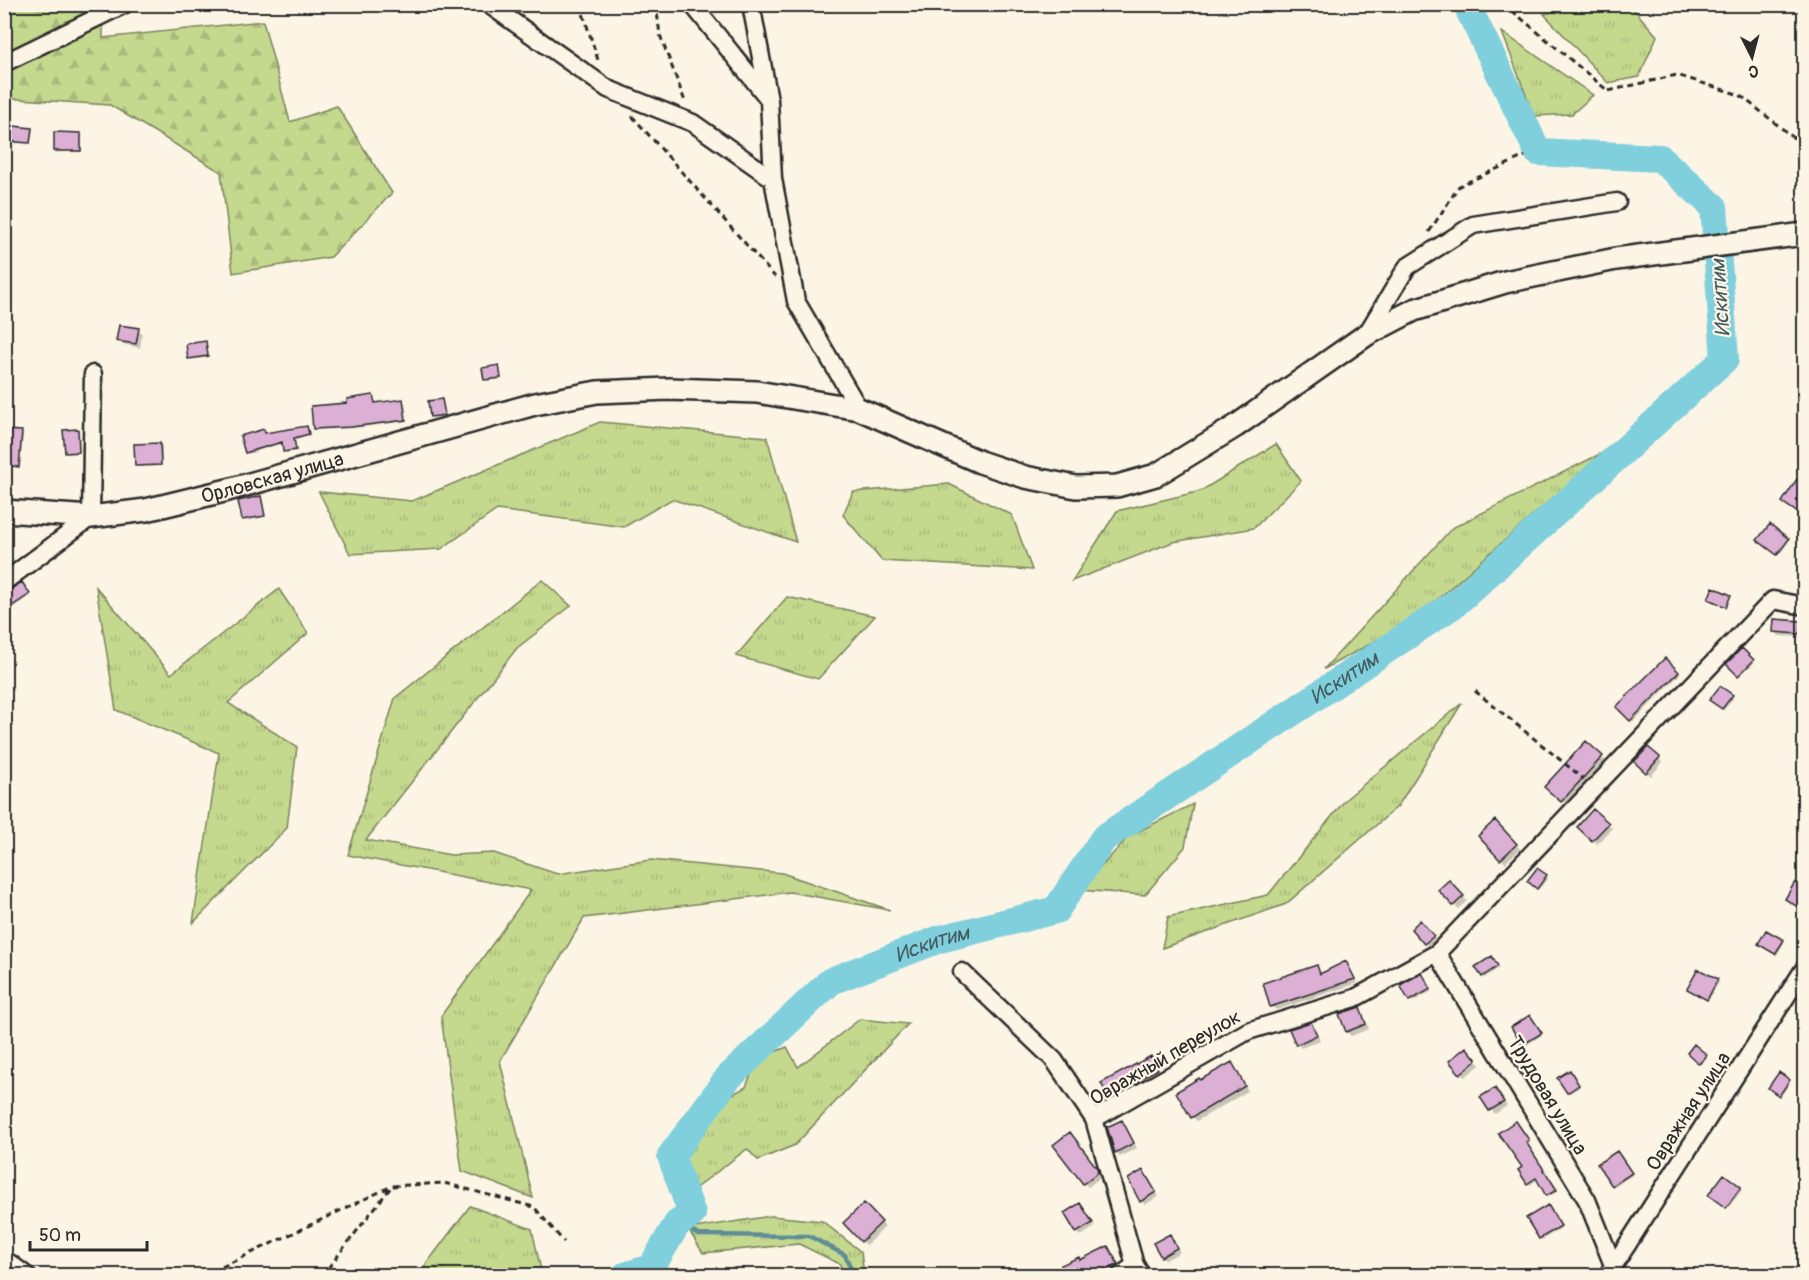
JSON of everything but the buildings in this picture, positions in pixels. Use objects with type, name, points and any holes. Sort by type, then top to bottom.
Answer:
[{"type":"main road","name":"Орловская улица","points":[[4,511],[91,517],[146,510],[228,490],[536,404],[597,392],[669,389],[757,392],[859,409],[980,462],[1025,477],[1076,487],[1117,486],[1156,475],[1236,426],[1366,335],[1414,310],[1505,282],[1616,259],[1798,235]]},
{"type":"street","points":[[4,63],[125,4]]},
{"type":"street","points":[[488,4],[608,89],[693,123],[773,178]]},
{"type":"street","points":[[692,4],[769,100]]},
{"type":"street","points":[[751,4],[769,100],[773,178],[796,301],[859,409]]},
{"type":"street","points":[[1366,335],[1407,267],[1473,225],[1617,202]]},
{"type":"street","points":[[5,581],[91,517],[93,374]]},
{"type":"street","name":"Овражный переулок","points":[[1139,1270],[1094,1119],[1248,1030],[1355,998],[1437,953],[1773,600],[1804,606]]},
{"type":"street","name":"Трудовая улица","points":[[1437,953],[1587,1200],[1610,1270]]},
{"type":"street","name":"Овражная улица","points":[[1610,1270],[1804,969]]},
{"type":"street","points":[[962,972],[1054,1060],[1094,1119]]},
{"type":"street","points":[[4,1259],[27,1275]]},
{"type":"street","points":[[1120,1275],[1139,1270]]},
{"type":"path","points":[[580,4],[608,89]]},
{"type":"path","points":[[656,4],[660,35],[693,123]]},
{"type":"path","points":[[1504,4],[1608,91],[1677,75],[1740,95],[1804,146]]},
{"type":"path","points":[[631,116],[796,301]]},
{"type":"path","points":[[1425,240],[1459,186],[1526,156]]},
{"type":"path","points":[[1475,691],[1595,787]]},
{"type":"path","points":[[203,1275],[392,1186],[444,1183],[534,1207],[564,1242]]},
{"type":"path","points":[[322,1275],[392,1186]]},
{"type":"green space","points":[[4,5],[103,5],[103,38],[263,21],[290,122],[337,106],[392,193],[331,257],[233,273],[221,172],[110,105],[5,98]]},
{"type":"green space","points":[[1584,5],[1630,5],[1657,36],[1639,77],[1608,83],[1544,14]]},
{"type":"green space","points":[[1502,32],[1593,95],[1572,114],[1534,116]]},
{"type":"green space","points":[[600,422],[767,437],[796,542],[672,499],[624,527],[497,510],[441,549],[350,554],[319,492],[412,501]]},
{"type":"green space","points":[[1276,444],[1301,481],[1254,528],[1173,542],[1072,581],[1117,511],[1201,491]]},
{"type":"green space","points":[[1606,451],[1414,620],[1324,669],[1452,528]]},
{"type":"green space","points":[[949,484],[1012,515],[1032,570],[882,561],[843,515],[853,492]]},
{"type":"green space","points":[[542,580],[571,606],[517,648],[366,840],[451,855],[494,853],[557,874],[651,860],[782,873],[890,910],[790,892],[584,918],[500,1061],[533,1198],[462,1171],[441,1016],[531,890],[348,855],[395,698]]},
{"type":"green space","points":[[96,587],[171,674],[279,589],[308,633],[228,703],[297,747],[287,828],[193,923],[219,753],[116,710]]},
{"type":"green space","points":[[787,597],[875,616],[818,679],[736,656]]},
{"type":"green space","points":[[1462,703],[1398,806],[1286,904],[1162,948],[1168,917],[1268,895],[1346,799]]},
{"type":"green space","points":[[1193,804],[1185,847],[1145,895],[1080,890],[1129,836]]},
{"type":"green space","points":[[860,1019],[908,1024],[795,1145],[758,1160],[747,1149],[693,1190],[683,1155],[720,1101],[746,1087],[757,1059],[787,1047],[798,1067]]},
{"type":"green space","points":[[470,1206],[532,1229],[542,1275],[418,1275]]},
{"type":"green space","points":[[771,1216],[822,1221],[861,1252],[864,1275],[842,1275],[840,1264],[799,1244],[703,1253],[688,1229]]},
{"type":"waterway","name":"Искитим","points":[[625,1276],[651,1268],[677,1224],[692,1214],[671,1156],[728,1078],[831,981],[940,939],[1056,910],[1104,838],[1456,603],[1725,359],[1714,207],[1660,158],[1538,152],[1470,12],[1472,4]]},
{"type":"waterway","points":[[677,1224],[699,1235],[809,1236],[845,1255],[854,1276]]}]
